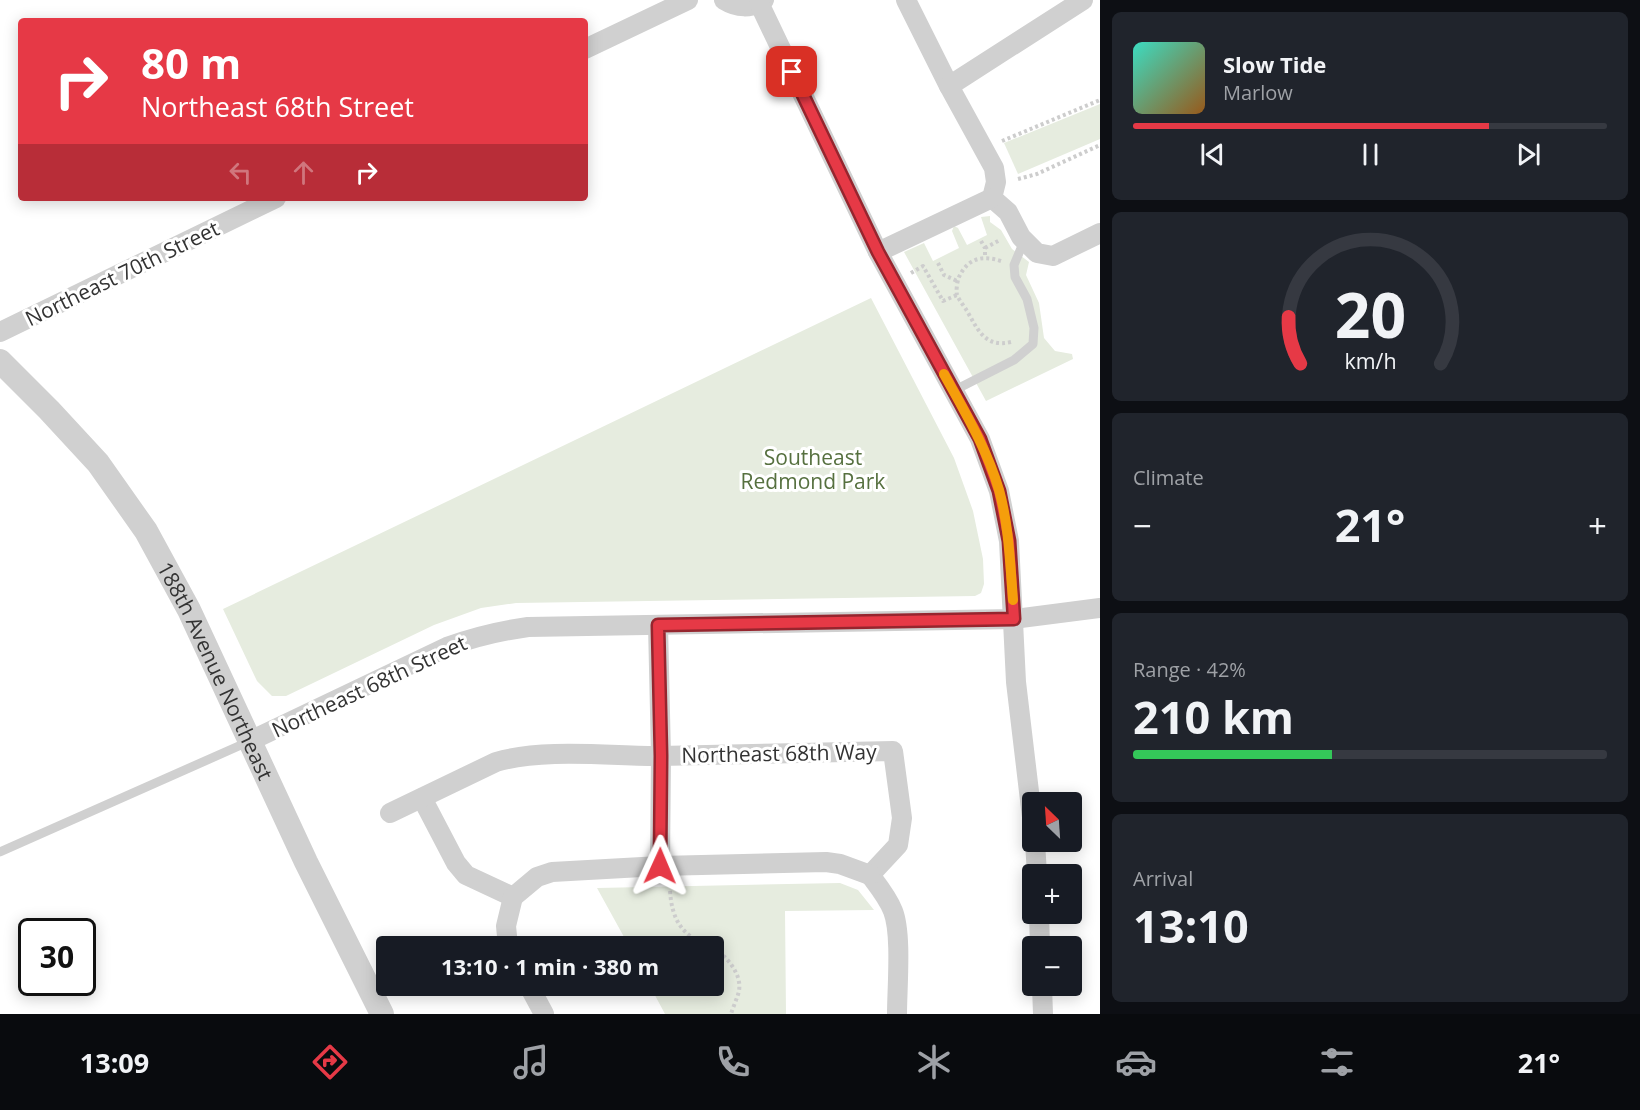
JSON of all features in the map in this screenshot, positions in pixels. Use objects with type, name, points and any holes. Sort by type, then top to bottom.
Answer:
[{"type":"street","points":[[588,48],[688,0]]},
{"type":"street","points":[[724,0],[742,6],[762,2],[878,252],[980,439],[999,491],[1009,541],[1016,682],[1029,792]]},
{"type":"street","points":[[906,0],[949,86],[994,168],[996,182],[992,198]]},
{"type":"street","points":[[949,86],[1083,0]]},
{"type":"street","points":[[878,252],[992,198]]},
{"type":"street","points":[[992,198],[1008,212],[1024,241],[1037,253],[1053,256],[1100,233]]},
{"type":"street","name":"Northeast 70th Street","points":[[0,332],[270,201]]},
{"type":"street","name":"188th Avenue Northeast","points":[[0,361],[98,462],[146,531],[189,610],[306,862],[382,1014]]},
{"type":"street","name":"Northeast 68th Street","points":[[250,741],[447,647],[473,637],[499,631],[528,627],[1014,619],[1100,608]]},
{"type":"street","points":[[658,625],[661,756],[660,866]]},
{"type":"street","name":"Northeast 68th Way","points":[[390,813],[496,762],[513,757],[893,751],[902,818],[898,845],[870,875]]},
{"type":"street","points":[[422,798],[452,855],[466,875],[513,897]]},
{"type":"street","points":[[507,936],[506,927],[513,897],[537,877],[552,872],[660,866],[826,862],[870,875],[893,911],[898,927],[897,1014]]},
{"type":"street","points":[[534,996],[544,1014]]},
{"type":"street","points":[[1043,996],[1044,1014]]},
{"type":"lane","points":[[953,390],[1014,360],[1033,344],[1034,328],[1027,299],[1016,277],[1014,265],[1024,241]]},
{"type":"lane","points":[[0,852],[250,741]]},
{"type":"path","points":[[985,148],[1100,100]]},
{"type":"path","points":[[1018,179],[1037,174],[1100,145]]},
{"type":"path","points":[[981,241],[986,257]]},
{"type":"path","points":[[1016,277],[1002,262],[986,257],[973,260],[963,268],[957,281],[957,295],[979,334],[988,340],[1003,344],[1023,334],[1034,335]]},
{"type":"path","points":[[938,263],[944,275],[957,281]]},
{"type":"path","points":[[910,273],[923,266],[943,301],[957,295]]},
{"type":"path","points":[[670,891],[674,913],[689,936]]},
{"type":"path","points":[[724,955],[736,972],[739,989],[731,1014]]},
{"type":"green space","points":[[1100,104],[1100,139],[1018,174],[1004,143]]},
{"type":"green space","points":[[990,216],[990,222],[1001,230],[1012,249],[1029,262],[1026,275],[1039,303],[1044,338],[1055,351],[1072,354],[1073,359],[986,401],[904,252],[924,243],[933,261],[959,248],[952,231],[954,226],[958,228],[967,245],[987,235],[981,217]]},
{"type":"green space","name":"Southeast Redmond Park","points":[[871,298],[954,458],[973,511],[983,559],[984,584],[981,593],[975,596],[516,603],[481,608],[434,625],[286,696],[272,696],[257,681],[223,609]]},
{"type":"green space","points":[[840,883],[858,890],[874,910],[785,911],[786,1014],[665,1014],[655,996],[724,996],[724,936],[623,936],[597,888]]},
{"type":"slow traffic","points":[[944,374],[980,439],[999,491],[1009,541],[1013,600]]},
{"type":"route","points":[[660,866],[661,756],[658,625],[1014,619],[1009,541],[999,491],[980,439],[878,252],[792,72]]}]
